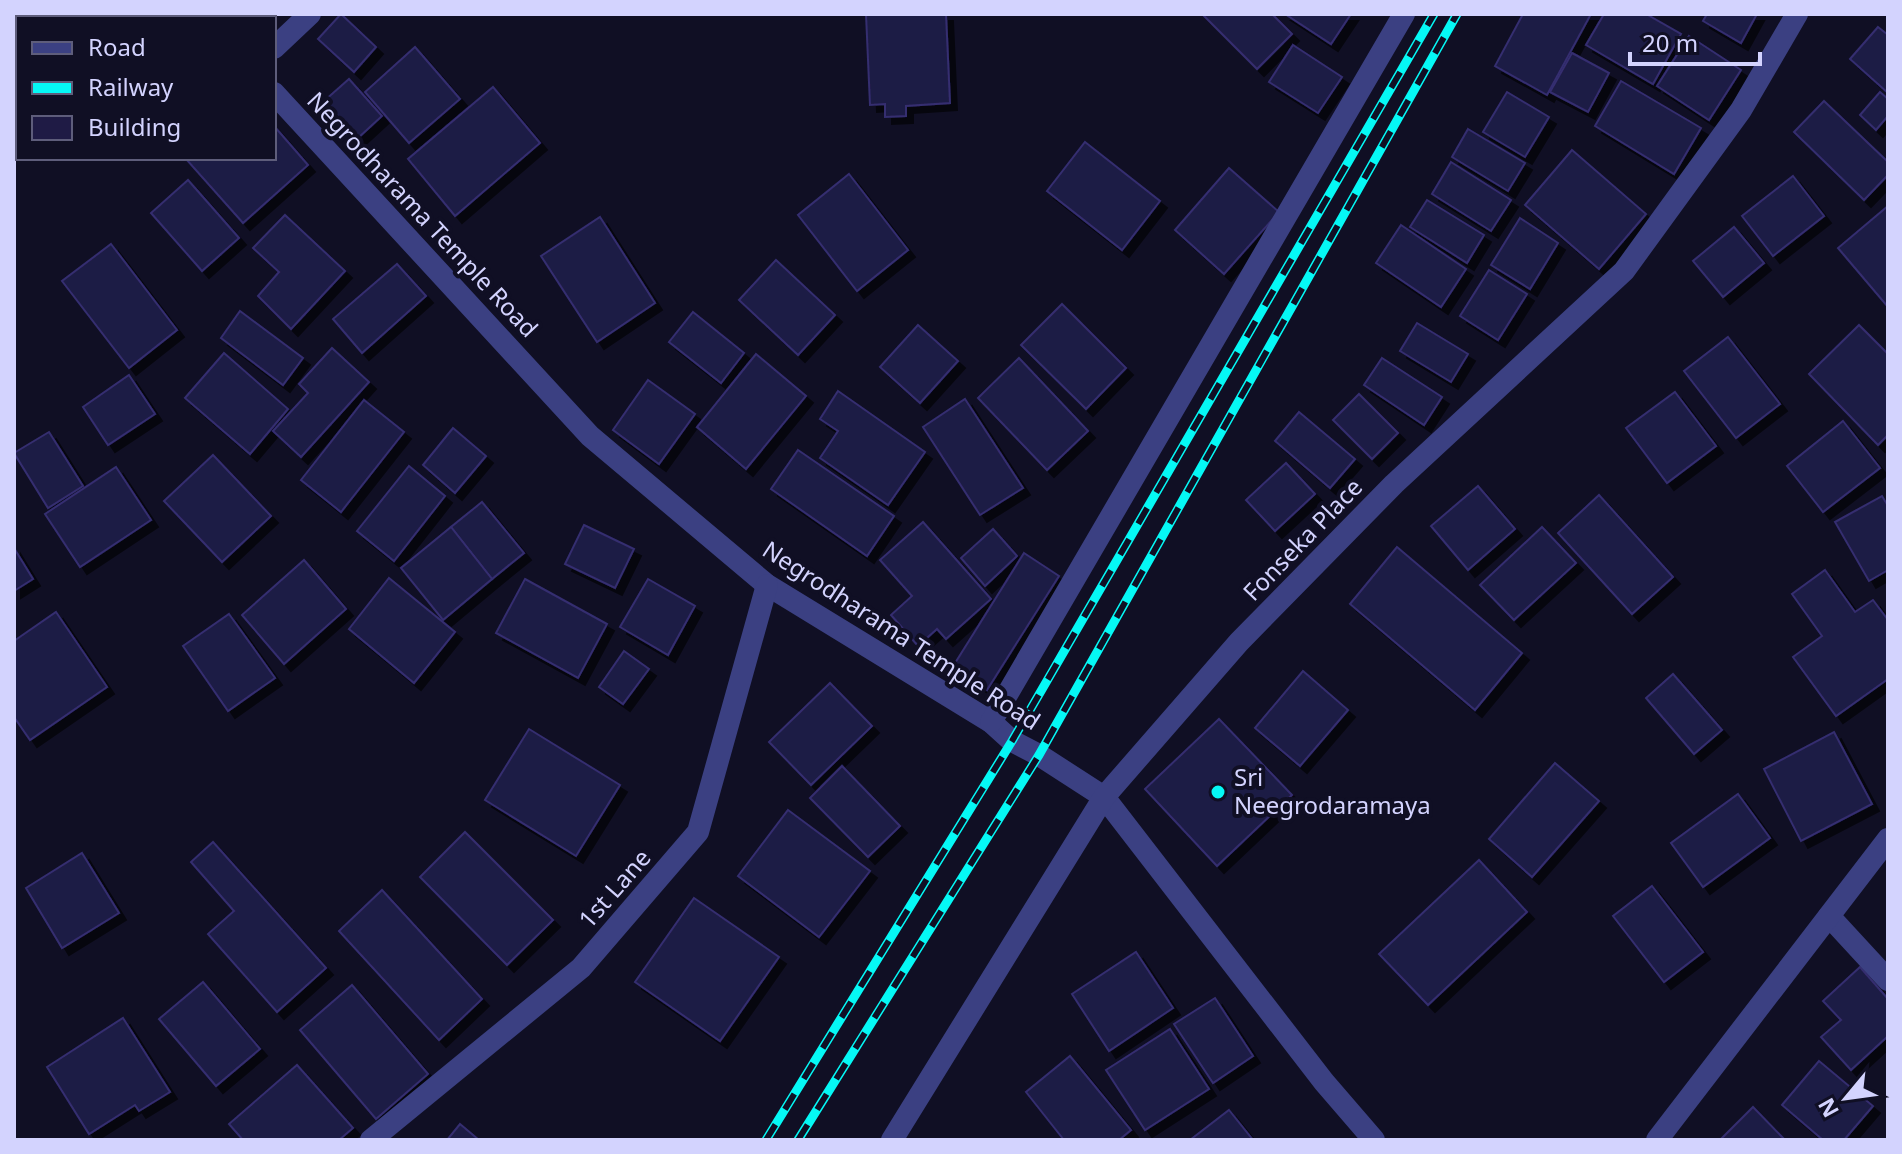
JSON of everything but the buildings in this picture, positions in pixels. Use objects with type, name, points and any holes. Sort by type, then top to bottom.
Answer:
[{"type":"street","points":[[276,46],[310,14]]},
{"type":"street","points":[[991,722],[1404,14]]},
{"type":"street","name":"Fonseka Place","points":[[892,1140],[1104,797],[1239,642],[1394,484],[1624,271],[1741,110],[1797,14]]},
{"type":"street","name":"Negrodharama Temple Road","points":[[276,95],[590,436],[767,585],[991,722],[1012,741],[1104,797],[1324,1082],[1374,1140]]},
{"type":"street","name":"1st Lane","points":[[371,1140],[581,968],[698,832],[767,585]]},
{"type":"street","points":[[1657,1140],[1888,839]]},
{"type":"street","points":[[1829,916],[1888,980]]},
{"type":"railway","points":[[766,1140],[1012,741],[1434,14]]},
{"type":"railway","points":[[798,1140],[1039,755],[1457,14]]},
{"type":"place","name":"Sri Neegrodaramaya","points":[[1218,792]]}]
